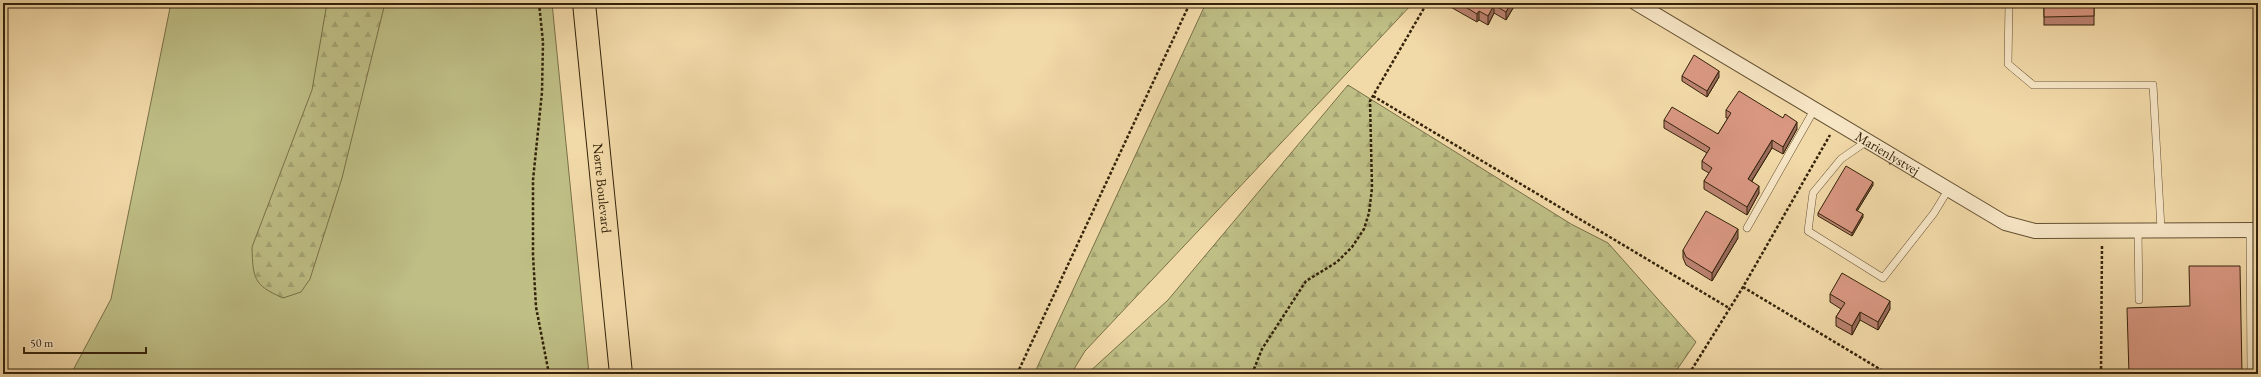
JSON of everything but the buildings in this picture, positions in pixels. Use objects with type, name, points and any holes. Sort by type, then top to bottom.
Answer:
[{"type":"highway","name":"Nørre Boulevard","points":[[584,3],[621,374]]},
{"type":"street","name":"Marienlystvej","points":[[1636,3],[2005,224],[2035,231],[2102,232],[2161,229],[2254,230]]},
{"type":"lane","points":[[2009,3],[2008,64],[2033,85],[2153,85],[2161,229]]},
{"type":"lane","points":[[1747,228],[1814,110]]},
{"type":"lane","points":[[1867,142],[1842,160],[1813,193],[1808,231],[1883,278],[1934,213],[1948,190]]},
{"type":"lane","points":[[2138,230],[2139,300]]},
{"type":"lane","points":[[2251,374],[2254,230]]},
{"type":"path","points":[[539,3],[542,42],[542,92],[533,180],[533,254],[536,307],[549,374]]},
{"type":"path","points":[[1017,374],[1190,3]]},
{"type":"path","points":[[1252,374],[1262,349],[1306,281],[1337,262],[1352,247],[1364,229],[1369,213],[1372,188],[1370,101],[1387,69],[1427,3]]},
{"type":"path","points":[[1373,96],[1729,308]]},
{"type":"path","points":[[1689,374],[1743,287],[1837,124]]},
{"type":"path","points":[[2101,374],[2102,232]]},
{"type":"path","points":[[1743,287],[1888,374]]},
{"type":"green space","points":[[171,3],[552,3],[589,374],[71,374],[111,299]]},
{"type":"green space","points":[[327,3],[385,3],[342,178],[310,279],[301,292],[283,298],[260,284],[254,273],[252,247],[312,90]]},
{"type":"green space","points":[[1206,3],[1413,3],[1085,351],[1071,374],[1034,374]]},
{"type":"green space","points":[[1348,85],[1571,224],[1608,243],[1696,342],[1674,374],[1087,374],[1168,300]]}]
